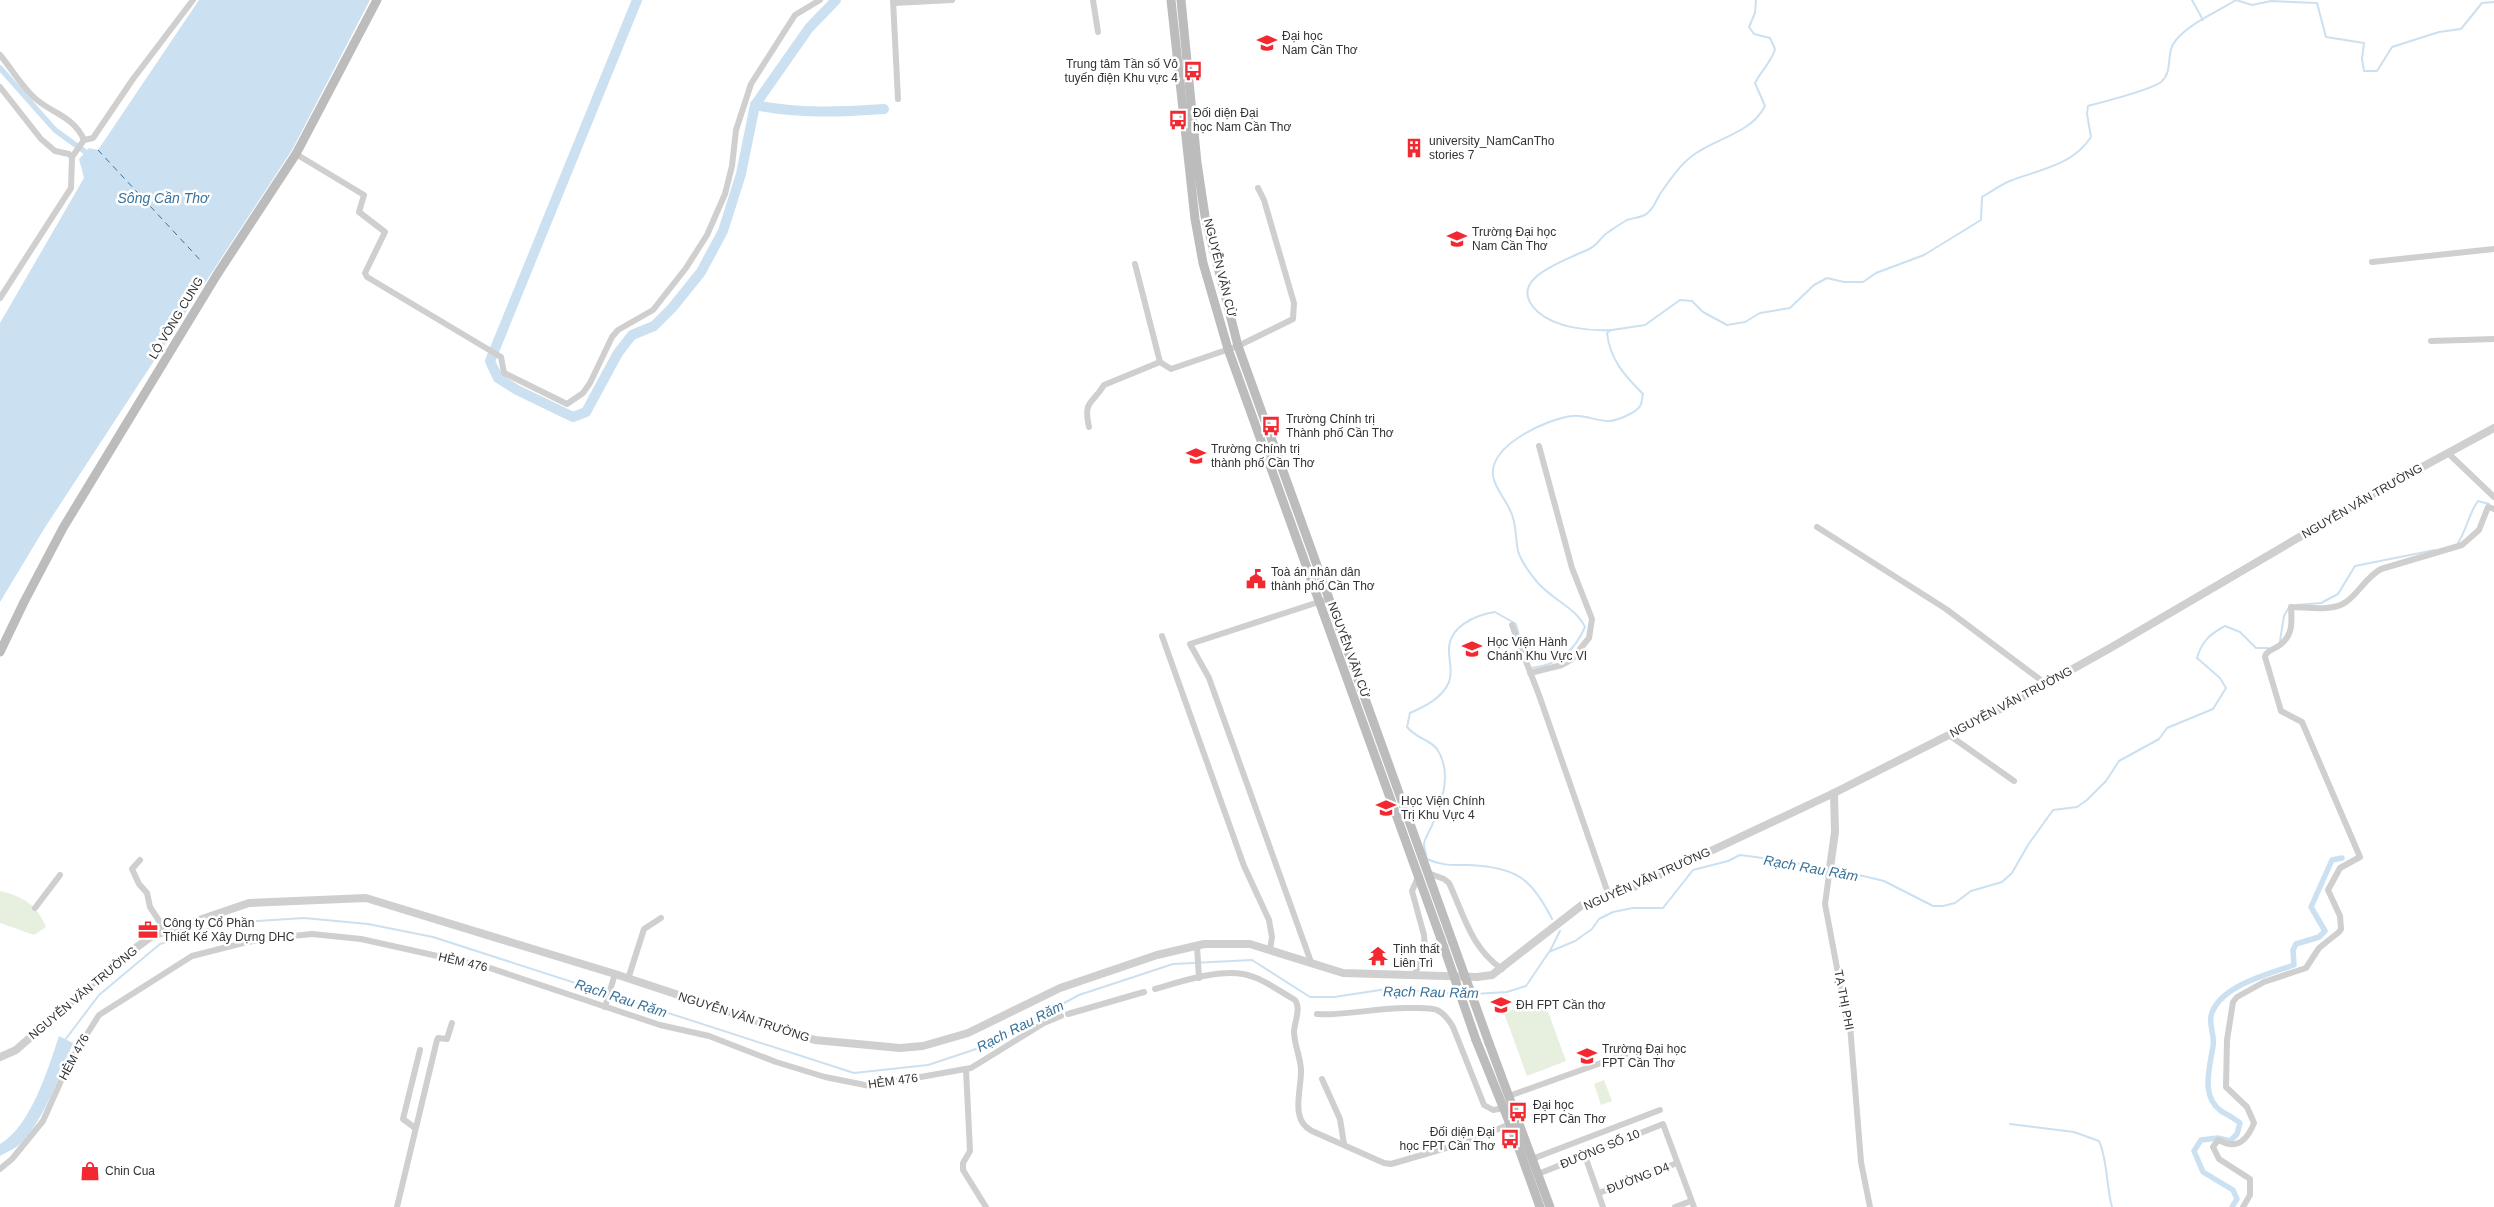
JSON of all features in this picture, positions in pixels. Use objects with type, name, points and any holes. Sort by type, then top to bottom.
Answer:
[{"type":"main road","name":"LỘ VÒNG CUNG","points":[[0,652],[63,528],[218,273],[296,154],[377,0]]},
{"type":"main road","name":"NGUYỄN VĂN CỪ","points":[[1171,0],[1194,219],[1203,263],[1228,349],[1280,494],[1394,781],[1441,939],[1476,1040],[1510,1124],[1550,1207]]},
{"type":"main road","name":"NGUYỄN VĂN CỪ","points":[[1181,0],[1197,163],[1205,216],[1238,346],[1290,491],[1323,600]]},
{"type":"main road","points":[[1280,494],[1290,491]]},
{"type":"main road","name":"NGUYỄN VĂN CỪ","points":[[1345,660],[1385,784],[1453,943],[1532,1159],[1540,1207]]},
{"type":"main road","points":[[1385,784],[1394,781]]},
{"type":"street","points":[[0,298],[71,188],[73,155],[84,140],[93,138],[133,79],[192,0]]},
{"type":"street","points":[[296,154],[364,194],[360,212],[385,232],[365,273],[366,278],[500,357],[504,373],[567,404],[583,393],[612,337],[624,325],[653,310],[686,268],[707,235],[727,188],[736,130],[751,84],[795,16],[820,0]]},
{"type":"street","points":[[898,99],[893,2],[952,0]]},
{"type":"street","points":[[1093,0],[1098,32]]},
{"type":"street","points":[[0,55],[37,100],[61,114],[81,133],[84,140]]},
{"type":"street","points":[[0,88],[41,139],[55,152],[73,155]]},
{"type":"street","points":[[1135,264],[1160,362],[1164,367],[1175,369],[1238,346],[1261,333],[1285,324],[1295,316],[1294,303],[1264,200],[1258,188]]},
{"type":"street","points":[[1194,219],[1205,216]]},
{"type":"street","points":[[2372,262],[2494,249]]},
{"type":"street","points":[[2431,341],[2494,339]]},
{"type":"street","points":[[1089,426],[1087,406],[1100,394],[1104,385],[1160,362]]},
{"type":"street","name":"NGUYỄN VĂN TRƯỜNG","points":[[0,1057],[16,1050],[115,964],[152,936],[249,903],[366,898],[628,979],[815,1040],[900,1048],[923,1046],[968,1033],[1060,988],[1157,955],[1197,950],[1250,944],[1343,973],[1477,977],[1492,975],[1582,905],[1634,886],[1834,793],[1949,735],[2046,684],[2378,491],[2494,428]]},
{"type":"street","points":[[1530,673],[1571,660],[1589,638],[1592,619],[1572,568],[1539,446]]},
{"type":"street","points":[[2448,453],[2494,497]]},
{"type":"street","points":[[2243,1207],[2250,1195],[2250,1179],[2220,1159],[2214,1150],[2214,1143],[2218,1140],[2230,1144],[2242,1140],[2249,1134],[2254,1123],[2247,1107],[2226,1087],[2227,1040],[2231,1007],[2237,997],[2264,982],[2306,968],[2319,948],[2339,932],[2341,929],[2340,916],[2328,890],[2340,868],[2360,857],[2302,722],[2281,712],[2265,657],[2266,654],[2280,645],[2289,635],[2292,622],[2291,607],[2332,608],[2346,602],[2373,574],[2381,570],[2462,545],[2479,530],[2488,507],[2494,509]]},
{"type":"street","points":[[1817,527],[1946,609],[2046,684]]},
{"type":"street","points":[[1311,962],[1209,678],[1190,644],[1323,600]]},
{"type":"street","points":[[1512,625],[1609,896]]},
{"type":"street","points":[[1162,636],[1244,866],[1269,920],[1272,937],[1270,950]]},
{"type":"street","points":[[1949,735],[2014,781]]},
{"type":"street","name":"TẠ THỊ PHI","points":[[1834,793],[1835,832],[1825,904],[1846,1016],[1850,1025],[1861,1162],[1870,1207]]},
{"type":"street","points":[[140,860],[132,869],[139,884],[146,893],[150,907],[166,930]]},
{"type":"street","points":[[1414,976],[1425,948],[1424,935],[1412,890],[1423,874],[1444,879],[1449,883],[1475,943],[1485,957],[1502,969]]},
{"type":"street","points":[[35,908],[60,875]]},
{"type":"street","points":[[628,979],[644,929],[661,918]]},
{"type":"street","name":"HẺM 476","points":[[0,1169],[12,1159],[43,1120],[69,1063],[100,1015],[192,956],[247,942],[312,934],[361,939],[488,968],[606,1005],[660,1025],[710,1036],[776,1062],[853,1084],[870,1086],[966,1069],[978,1065],[1044,1023],[1061,1016]]},
{"type":"street","points":[[1197,950],[1198,976]]},
{"type":"street","points":[[1155,989],[1198,976],[1244,974],[1270,986],[1298,1003],[1294,1033],[1301,1069],[1298,1109],[1302,1123],[1307,1128],[1384,1163],[1396,1163],[1467,1142],[1510,1124]]},
{"type":"street","points":[[606,1005],[614,976]]},
{"type":"street","points":[[1068,1014],[1144,992]]},
{"type":"street","points":[[1317,1014],[1332,1015],[1395,1008],[1421,1008],[1438,1011],[1447,1017],[1453,1027],[1484,1105],[1493,1110],[1504,1108]]},
{"type":"street","points":[[397,1207],[437,1040],[438,1038],[447,1039],[452,1024]]},
{"type":"street","points":[[415,1128],[403,1119],[420,1050]]},
{"type":"street","points":[[1509,1096],[1626,1054]]},
{"type":"street","points":[[966,1069],[970,1144],[963,1170],[986,1207]]},
{"type":"street","points":[[1322,1079],[1340,1119],[1344,1144]]},
{"type":"street","points":[[1532,1159],[1660,1110]]},
{"type":"street","name":"ĐƯỜNG SỐ 10","points":[[1534,1176],[1663,1124],[1677,1163]]},
{"type":"street","points":[[1585,1156],[1603,1207]]},
{"type":"street","points":[[1675,1207],[1692,1204],[1677,1163]]},
{"type":"street","name":"ĐƯỜNG D4","points":[[1598,1193],[1677,1163]]},
{"type":"green space","points":[[0,891],[16,896],[28,903],[38,913],[46,927],[34,935],[0,923]]},
{"type":"green space","points":[[1543,998],[1566,1061],[1527,1076],[1504,1013]]},
{"type":"green space","points":[[1604,1080],[1612,1101],[1601,1105],[1594,1084]]},
{"type":"water","name":"Sông Cần Thơ","points":[[199,0],[370,0],[292,150],[44,529],[0,602],[0,323],[84,178],[79,159],[89,148],[98,150]]},
{"type":"water","points":[[59,1036],[73,1043],[45,1109],[18,1146],[0,1156],[0,1144],[11,1136],[21,1124],[37,1096]]},
{"type":"waterway","points":[[637,0],[490,361],[498,378],[517,390],[573,417],[586,412],[618,353],[632,335],[654,326],[672,308],[701,272],[723,231],[741,174],[755,105],[809,28],[836,0]]},
{"type":"waterway","points":[[1531,668],[1549,664],[1564,656],[1576,644],[1585,627],[1576,614],[1544,589],[1529,572],[1518,551],[1512,515],[1494,480],[1494,465],[1500,454],[1510,444],[1535,428],[1572,416],[1605,421],[1618,419],[1638,409],[1641,405],[1643,394],[1619,367],[1609,343],[1607,333],[1611,330],[1583,329],[1554,322],[1538,312],[1529,300],[1528,289],[1533,280],[1543,271],[1591,248],[1605,235],[1627,220],[1648,213],[1660,194],[1687,160],[1701,150],[1742,129],[1759,115],[1765,106],[1755,83],[1775,49],[1770,38],[1754,34],[1749,27],[1755,13],[1756,0]]},
{"type":"waterway","points":[[2192,0],[2203,20]]},
{"type":"waterway","points":[[1612,330],[1645,325],[1680,300],[1692,301],[1703,312],[1727,325],[1745,322],[1760,313],[1790,308],[1814,285],[1827,278],[1844,282],[1863,282],[1876,273],[1924,255],[1981,220],[1982,197],[2006,183],[2065,161],[2075,154],[2091,137],[2087,114],[2088,106],[2137,92],[2161,82],[2165,78],[2169,67],[2171,50],[2176,40],[2196,23],[2236,0],[2252,5],[2271,1],[2317,3],[2326,37],[2364,43],[2362,59],[2364,71],[2377,71],[2392,47],[2439,32],[2461,29],[2482,3],[2494,2]]},
{"type":"waterway","points":[[0,68],[55,130],[91,156]]},
{"type":"waterway","points":[[755,105],[803,111],[884,109]]},
{"type":"waterway","name":"Rạch Rau Răm","points":[[2458,543],[2478,501],[2489,504]]},
{"type":"waterway","name":"Rạch Rau Răm","points":[[2297,605],[2321,603],[2338,594],[2355,566],[2435,550]]},
{"type":"waterway","name":"Rạch Rau Răm","points":[[2280,641],[2284,616],[2289,607]]},
{"type":"waterway","points":[[1519,636],[1516,624],[1495,612],[1471,619],[1464,624],[1453,635],[1450,643],[1451,674],[1446,688],[1433,701],[1410,713],[1407,727],[1437,749],[1444,767],[1443,796],[1424,844],[1427,859],[1442,864],[1484,866],[1510,872],[1529,884],[1537,893],[1552,919]]},
{"type":"waterway","name":"Rạch Rau Răm","points":[[1831,872],[1855,874],[1884,881],[1933,906],[1955,903],[1971,891],[2002,882],[2012,873],[2028,845],[2053,810],[2077,807],[2106,781],[2119,761],[2159,739],[2167,728],[2213,709],[2226,688],[2220,678],[2197,658],[2201,647],[2211,635],[2225,626],[2240,632],[2256,648],[2268,648]]},
{"type":"waterway","name":"Rạch Rau Răm","points":[[1474,994],[1507,992],[1526,986],[1549,952],[1575,941],[1592,929],[1599,919],[1613,912],[1633,908],[1663,908],[1693,870],[1728,861],[1740,855],[1793,862],[1827,872]]},
{"type":"waterway","points":[[2232,1207],[2237,1199],[2233,1190],[2203,1172],[2194,1151],[2201,1140],[2218,1138],[2230,1141],[2237,1134],[2240,1123],[2221,1111],[2210,1097],[2208,1081],[2213,1042],[2211,1016],[2223,997],[2234,989],[2259,977],[2294,965],[2293,950],[2296,944],[2319,937],[2325,931],[2311,907],[2332,860],[2342,858]]},
{"type":"waterway","name":"Rạch Rau Răm","points":[[65,1040],[99,995],[160,944],[227,923],[304,918],[368,924],[433,937],[854,1073],[928,1065],[985,1046],[1079,995],[1173,964],[1252,960],[1310,997],[1334,997],[1387,989],[1457,994]]},
{"type":"waterway","points":[[1550,951],[1560,931]]},
{"type":"waterway","points":[[2010,1124],[2074,1132],[2099,1141],[2104,1157],[2112,1207]]},
{"type":"ferry route","points":[[98,150],[202,262]]},
{"type":"place","name":"Đại học Nam Cần Thơ","points":[[1267,43]]},
{"type":"place","name":"Trung tâm Tần số Vô tuyến điện Khu vực 4","points":[[1193,71]]},
{"type":"place","name":"Đối diện Đại học Nam Cần Thơ","points":[[1178,120]]},
{"type":"place","name":"university_NamCanTho stories 7","points":[[1414,148]]},
{"type":"place","name":"Trường Đại học Nam Cần Thơ","points":[[1457,239]]},
{"type":"place","name":"Trường Chính trị Thành phố Cần Thơ","points":[[1271,426]]},
{"type":"place","name":"Trường Chính trị thành phố Cần Thơ","points":[[1196,456]]},
{"type":"place","name":"Toà án nhân dân thành phố Cần Thơ","points":[[1256,579]]},
{"type":"place","name":"Học Viện Hành Chánh Khu Vực VI","points":[[1472,649]]},
{"type":"place","name":"Học Viện Chính Trị Khu Vực 4","points":[[1386,808]]},
{"type":"place","name":"Công ty Cổ Phần Thiết Kế Xây Dựng DHC","points":[[148,930]]},
{"type":"place","name":"Tịnh thất Liên Trì","points":[[1378,956]]},
{"type":"place","name":"ĐH FPT Cần thơ","points":[[1501,1005]]},
{"type":"place","name":"Trường Đại học FPT Cần Thơ","points":[[1587,1056]]},
{"type":"place","name":"Đại học FPT Cần Thơ","points":[[1518,1112]]},
{"type":"place","name":"Đối diện Đại học FPT Cần Thơ","points":[[1510,1139]]},
{"type":"place","name":"Chin Cua","points":[[90,1171]]}]
